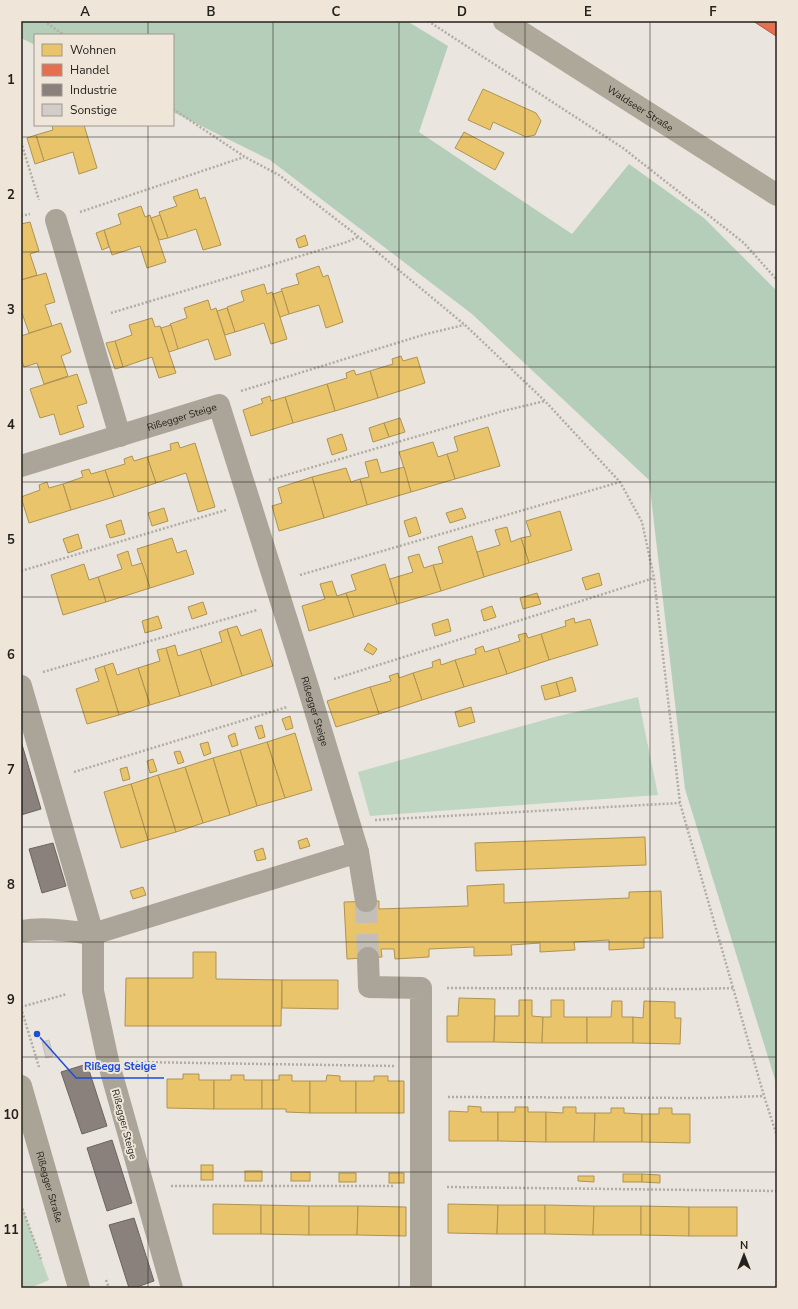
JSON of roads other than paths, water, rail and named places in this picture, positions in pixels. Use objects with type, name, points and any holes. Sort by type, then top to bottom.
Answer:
[{"type":"main road","name":"Waldseer Straße","points":[[504,21],[777,195]]},
{"type":"street","points":[[56,220],[120,436]]},
{"type":"street","name":"Rißegger Steige","points":[[21,466],[219,405],[310,693],[358,852],[366,901]]},
{"type":"street","name":"Rißegger Steige","points":[[29,680],[48,780],[93,934],[93,991],[108,1061],[172,1288]]},
{"type":"street","points":[[21,931],[32,929],[60,930],[93,934],[358,852]]},
{"type":"street","points":[[368,958],[369,987],[421,988],[421,1288]]},
{"type":"street","name":"Rißegger Straße","points":[[21,1086],[79,1288]]},
{"type":"tunnel","points":[[366,901],[368,958]]},
{"type":"place","name":"Rißegg Steige","points":[[37,1034]]}]
